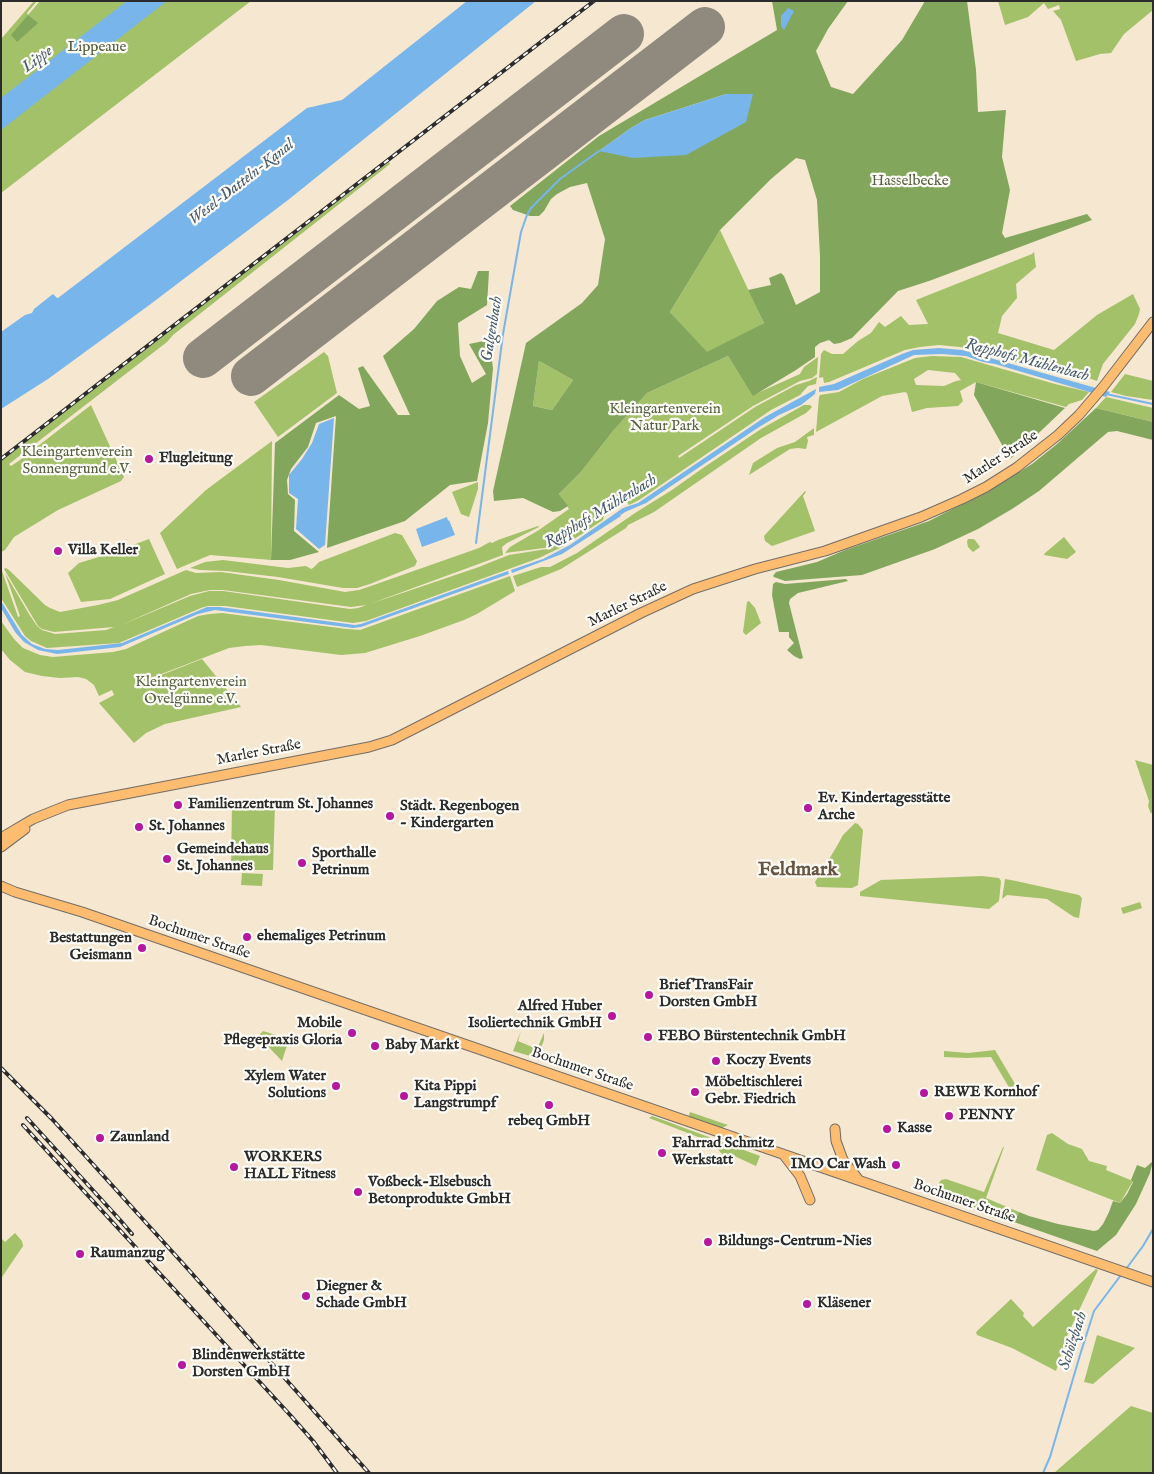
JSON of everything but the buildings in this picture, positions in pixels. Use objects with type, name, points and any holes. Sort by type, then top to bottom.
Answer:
[{"type":"main road","name":"Marler Straße","points":[[1,838],[33,819],[68,805],[392,740],[641,613],[694,589],[833,548],[920,517],[962,499],[986,487],[1026,461],[1058,435],[1085,408],[1153,322]]},
{"type":"main road","name":"Marler Straße","points":[[1,847],[58,808]]},
{"type":"main road","name":"Bochumer Straße","points":[[1,886],[82,912],[1153,1282]]},
{"type":"main road","points":[[834,1129],[843,1160],[860,1181]]},
{"type":"main road","points":[[782,1154],[800,1176],[810,1200]]},
{"type":"green space","name":"Lippeaue","points":[[34,1],[37,1],[27,13],[28,15],[40,1],[251,1],[1,193],[1,39]]},
{"type":"green space","name":"Hasselbecke","points":[[772,1],[848,1],[828,29],[816,51],[831,87],[853,94],[902,40],[925,1],[967,1],[976,70],[978,112],[1006,110],[1002,157],[1010,190],[1002,233],[1005,238],[1087,214],[1092,220],[898,291],[852,338],[834,344],[829,340],[820,343],[815,347],[815,357],[753,396],[728,356],[647,393],[613,431],[581,472],[559,494],[568,506],[560,511],[553,512],[523,498],[494,501],[493,491],[526,343],[582,303],[598,285],[605,239],[587,183],[570,187],[557,194],[539,216],[530,216],[513,210],[510,206],[599,136],[777,30]],"holes":[[[726,94],[753,94],[599,151],[645,120]],[[796,158],[805,160],[817,200],[820,292],[796,305],[784,276],[781,273],[769,278],[771,285],[748,290],[764,323],[707,352],[670,312],[720,230],[771,179]],[[539,361],[573,380],[552,410],[533,406]]]},
{"type":"green space","points":[[998,1],[1153,1],[1153,10],[1124,34],[1111,53],[1076,61],[1061,20],[1053,11],[1060,9],[1059,5],[1048,9],[1044,3],[1028,17],[1005,25]]},
{"type":"green space","points":[[28,15],[38,23],[17,42],[11,35]]},
{"type":"green space","name":"Kleingartenverein Sonnengrund e.V.","points":[[389,162],[390,164],[173,335],[167,342],[9,464],[11,466],[20,460],[91,405],[124,477],[121,481],[58,510],[14,537],[5,550],[1,552],[1,461]]},
{"type":"green space","points":[[720,230],[764,323],[707,353],[670,312]]},
{"type":"green space","points":[[1034,252],[1036,267],[1016,284],[1017,298],[1002,316],[998,333],[1054,350],[1097,315],[1133,294],[1140,309],[1135,324],[1103,364],[1097,381],[1083,376],[1060,374],[960,347],[939,345],[905,350],[829,382],[824,383],[823,377],[819,378],[821,354],[824,350],[832,354],[843,354],[871,333],[879,322],[885,327],[901,316],[909,325],[928,324],[916,300]]},
{"type":"green space","points":[[478,271],[489,271],[487,305],[458,323],[460,356],[472,383],[486,374],[469,344],[489,340],[493,368],[488,423],[477,481],[450,485],[405,521],[327,548],[336,416],[316,423],[308,447],[291,469],[287,480],[288,494],[295,500],[294,531],[319,552],[290,560],[271,560],[275,443],[339,395],[359,409],[370,406],[358,368],[363,366],[398,415],[410,415],[383,356],[414,329],[437,301],[459,287],[471,289]]},
{"type":"green space","points":[[324,352],[328,356],[337,393],[278,437],[254,402]]},
{"type":"green space","name":"Kleingartenverein Natur Park","points":[[728,356],[753,395],[800,374],[804,367],[818,357],[817,374],[812,378],[800,381],[753,406],[678,456],[679,458],[755,407],[796,385],[817,377],[816,384],[808,386],[800,395],[771,410],[639,500],[629,505],[625,499],[613,504],[604,515],[603,520],[562,547],[539,558],[366,621],[353,623],[225,606],[208,606],[119,643],[47,648],[31,641],[25,636],[1,598],[1,568],[18,617],[20,616],[5,573],[37,626],[42,630],[55,634],[106,630],[114,627],[54,632],[42,629],[38,626],[4,569],[9,570],[45,605],[60,612],[118,600],[186,570],[196,573],[221,572],[279,580],[345,592],[368,587],[479,548],[490,542],[492,543],[539,527],[507,543],[502,547],[503,555],[369,604],[509,555],[553,548],[505,553],[510,547],[569,509],[559,494],[581,472],[613,431],[647,393]],"holes":[[[210,590],[223,590],[351,607],[367,605],[350,609],[223,591],[209,591],[190,596],[119,626],[191,594]]]},
{"type":"green space","points":[[932,356],[961,357],[1089,392],[1082,400],[1069,404],[1066,407],[976,382],[960,391],[963,401],[958,406],[927,408],[912,412],[907,393],[905,392],[882,396],[816,432],[820,395],[839,392],[863,379],[915,358]],"holes":[[[928,370],[955,373],[961,380],[944,386],[916,385],[914,379]]]},
{"type":"green space","points":[[539,361],[573,380],[552,410],[533,406]]},
{"type":"green space","points":[[1125,374],[1153,381],[1153,400],[1111,392]]},
{"type":"green space","points":[[976,382],[1065,408],[1010,459],[974,395]]},
{"type":"green space","points":[[1106,397],[1153,408],[1153,422],[1096,408]]},
{"type":"green space","points":[[804,405],[812,407],[806,413],[761,438],[654,512],[628,525],[561,569],[517,587],[513,576],[541,567],[550,567],[577,553],[761,429]]},
{"type":"green space","points":[[1096,408],[1153,422],[1153,440],[1117,431],[1108,432],[1039,491],[978,529],[935,549],[862,575],[785,581],[773,576],[776,572],[817,562],[845,550],[929,521],[990,490],[1032,464]]},
{"type":"green space","points":[[814,428],[814,435],[807,437],[806,449],[790,449],[749,475],[753,463],[777,448],[795,442]]},
{"type":"green space","points":[[272,441],[271,560],[210,555],[177,569],[160,533],[206,490]]},
{"type":"green space","points":[[478,482],[478,489],[469,517],[461,514],[452,492]]},
{"type":"green space","points":[[805,491],[803,496],[815,531],[772,546],[765,541],[764,536]]},
{"type":"green space","points":[[395,533],[402,535],[417,561],[415,566],[357,588],[343,588],[278,577],[190,568],[205,562],[223,560],[288,568],[306,566],[311,569],[319,562]]},
{"type":"green space","points":[[1064,537],[1076,552],[1067,559],[1044,555],[1045,553]]},
{"type":"green space","points":[[149,539],[165,574],[110,599],[81,602],[68,573],[79,563]]},
{"type":"green space","points":[[968,539],[975,540],[980,547],[973,552],[968,547]]},
{"type":"green space","name":"Kleingartenverein Ovelgünne e.V.","points":[[510,576],[515,591],[477,614],[420,636],[365,653],[341,655],[261,645],[229,648],[138,683],[202,659],[241,707],[165,724],[146,733],[134,743],[99,703],[114,695],[112,690],[99,696],[94,685],[86,679],[42,676],[25,672],[10,660],[1,649],[1,621],[23,648],[40,655],[53,657],[113,652],[126,649],[198,616],[210,614],[222,613],[360,630]]},
{"type":"green space","points":[[846,579],[848,581],[798,593],[790,599],[789,603],[803,658],[800,659],[794,656],[787,650],[794,643],[789,637],[789,632],[779,632],[772,595],[773,584],[776,582],[785,584]]},
{"type":"green space","points":[[749,601],[755,608],[761,623],[746,635],[743,632],[747,602]]},
{"type":"green space","points":[[1135,760],[1153,765],[1153,810],[1151,814],[1148,806],[1149,801]]},
{"type":"green space","points":[[232,802],[275,803],[273,870],[231,870]]},
{"type":"green space","points":[[855,823],[863,830],[858,885],[852,888],[817,887],[815,882],[843,835]]},
{"type":"green space","points":[[242,873],[263,874],[262,886],[241,885]]},
{"type":"green space","points":[[982,876],[999,878],[1001,881],[999,901],[989,909],[860,896],[860,892],[881,880]]},
{"type":"green space","points":[[1005,879],[1079,895],[1082,898],[1079,918],[1074,917],[1047,899],[1007,895],[1002,899]]},
{"type":"green space","points":[[1140,902],[1142,908],[1123,914],[1121,908]]},
{"type":"green space","points":[[263,1031],[289,1039],[282,1061],[258,1036]]},
{"type":"green space","points":[[521,1031],[518,1041],[537,1049],[544,1033],[544,1040],[537,1058],[513,1051]]},
{"type":"green space","points":[[995,1050],[1021,1094],[1016,1099],[991,1057],[944,1057],[944,1051],[968,1053]]},
{"type":"green space","points":[[690,1112],[728,1125],[722,1128],[689,1118]]},
{"type":"green space","points":[[652,1116],[760,1156],[756,1166],[730,1154],[722,1162],[720,1159],[723,1155],[711,1142],[649,1118]]},
{"type":"green space","points":[[1052,1133],[1068,1144],[1082,1149],[1089,1161],[1107,1166],[1106,1170],[1133,1181],[1120,1203],[1036,1170],[1047,1135]]},
{"type":"green space","points":[[1003,1147],[986,1198],[1019,1212],[1014,1222],[933,1192],[941,1180],[946,1179],[984,1192]]},
{"type":"green space","points":[[1153,1161],[1150,1173],[1136,1204],[1116,1235],[1097,1251],[1014,1222],[1019,1212],[1058,1224],[1094,1231],[1098,1230],[1103,1224],[1113,1201],[1120,1203],[1127,1194],[1133,1182],[1131,1180],[1137,1165],[1145,1168]]},
{"type":"green space","points":[[15,1233],[22,1241],[23,1246],[2,1277],[1,1238],[5,1242]]},
{"type":"green space","points":[[1096,1269],[1098,1270],[1067,1336],[1056,1371],[1012,1348],[977,1335],[976,1332],[1011,1299],[1024,1313],[1023,1316],[1033,1327]]},
{"type":"green space","points":[[1097,1335],[1135,1348],[1093,1384],[1084,1382]]},
{"type":"green space","points":[[1131,1406],[1153,1413],[1153,1473],[1054,1473]]},
{"type":"water","points":[[127,1],[167,1],[1,130],[1,98]]},
{"type":"water","name":"Wesel-Datteln-Kanal","points":[[467,1],[536,1],[288,200],[48,379],[1,409],[1,332],[25,315],[32,313],[34,309],[53,294],[58,298],[307,108],[342,100]]},
{"type":"water","points":[[788,8],[794,11],[784,30],[781,26],[781,16]]},
{"type":"water","points":[[726,94],[753,94],[746,122],[686,155],[633,158],[599,151],[645,120]]},
{"type":"water","points":[[939,348],[962,350],[1110,392],[1106,397],[966,356],[942,354],[914,355],[838,390],[819,392],[819,387],[834,384],[902,354],[913,350]]},
{"type":"water","points":[[816,389],[815,394],[801,405],[779,415],[756,429],[646,503],[621,515],[619,513],[621,516],[562,554],[512,573],[511,570],[543,559],[570,545],[623,508],[638,503],[765,417]]},
{"type":"water","points":[[334,418],[325,545],[319,549],[296,529],[298,499],[289,493],[289,475],[312,443],[319,424]]},
{"type":"water","points":[[447,517],[455,535],[422,547],[416,529]]},
{"type":"water","points":[[508,571],[509,574],[361,627],[353,628],[215,610],[198,614],[120,647],[57,654],[38,650],[24,642],[15,632],[1,608],[1,601],[22,635],[32,644],[45,649],[58,650],[122,643],[207,607],[220,607],[355,625],[361,624]]},
{"type":"waterway","name":"Galgenbach","points":[[476,543],[503,334],[521,232],[531,208],[560,179],[599,151]]},
{"type":"waterway","name":"Rapphofs Mühlenbach","points":[[1106,394],[1153,404]]},
{"type":"waterway","name":"Schölzbach","points":[[1126,1269],[1153,1229]]},
{"type":"waterway","name":"Schölzbach","points":[[1043,1473],[1050,1457],[1094,1311],[1121,1275]]},
{"type":"runway","points":[[251,376],[705,27]]},
{"type":"runway","points":[[203,358],[624,34]]},
{"type":"railway","points":[[1,459],[594,1]]},
{"type":"railway","points":[[1,1068],[52,1119],[369,1473]]},
{"type":"railway","points":[[27,1118],[132,1234]]},
{"type":"railway","points":[[23,1125],[291,1416],[337,1473]]},
{"type":"place","name":"Flugleitung","points":[[149,459]]},
{"type":"place","name":"Villa Keller","points":[[58,551]]},
{"type":"place","name":"Familienzentrum St. Johannes","points":[[178,805]]},
{"type":"place","name":"Ev. Kindertagesstätte Arche","points":[[808,808]]},
{"type":"place","name":"Städt. Regenbogen - Kindergarten","points":[[390,816]]},
{"type":"place","name":"St. Johannes","points":[[139,827]]},
{"type":"place","name":"Gemeindehaus St. Johannes","points":[[167,859]]},
{"type":"place","name":"Sporthalle Petrinum","points":[[302,863]]},
{"type":"place","name":"ehemaliges Petrinum","points":[[247,937]]},
{"type":"place","name":"Bestattungen Geismann","points":[[142,948]]},
{"type":"place","name":"BriefTransFair Dorsten GmbH","points":[[649,995]]},
{"type":"place","name":"Alfred Huber Isoliertechnik GmbH","points":[[612,1016]]},
{"type":"place","name":"Mobile Pflegepraxis Gloria","points":[[352,1033]]},
{"type":"place","name":"FEBO Bürstentechnik GmbH","points":[[648,1037]]},
{"type":"place","name":"Baby Markt","points":[[375,1046]]},
{"type":"place","name":"Koczy Events","points":[[716,1061]]},
{"type":"place","name":"Xylem Water Solutions","points":[[336,1086]]},
{"type":"place","name":"Möbeltischlerei Gebr. Fiedrich","points":[[695,1092]]},
{"type":"place","name":"REWE Kornhof","points":[[924,1093]]},
{"type":"place","name":"Kita Pippi Langstrumpf","points":[[404,1096]]},
{"type":"place","name":"rebeq GmbH","points":[[549,1105]]},
{"type":"place","name":"PENNY","points":[[949,1116]]},
{"type":"place","name":"Kasse","points":[[887,1129]]},
{"type":"place","name":"Zaunland","points":[[100,1138]]},
{"type":"place","name":"Fahrrad Schmitz Werkstatt","points":[[662,1153]]},
{"type":"place","name":"IMO Car Wash","points":[[896,1165]]},
{"type":"place","name":"WORKERS HALL Fitness","points":[[234,1167]]},
{"type":"place","name":"Voßbeck-Elsebusch Betonprodukte GmbH","points":[[358,1192]]},
{"type":"place","name":"Bildungs-Centrum-Nies","points":[[708,1242]]},
{"type":"place","name":"Raumanzug","points":[[80,1254]]},
{"type":"place","name":"Diegner & Schade GmbH","points":[[306,1296]]},
{"type":"place","name":"Kläsener","points":[[807,1304]]},
{"type":"place","name":"Blindenwerkstätte Dorsten GmbH","points":[[182,1365]]},
{"type":"district","name":"Feldmark","points":[[798,871]]},
{"type":"water label","name":"Lippe","points":[[38,60]]}]
